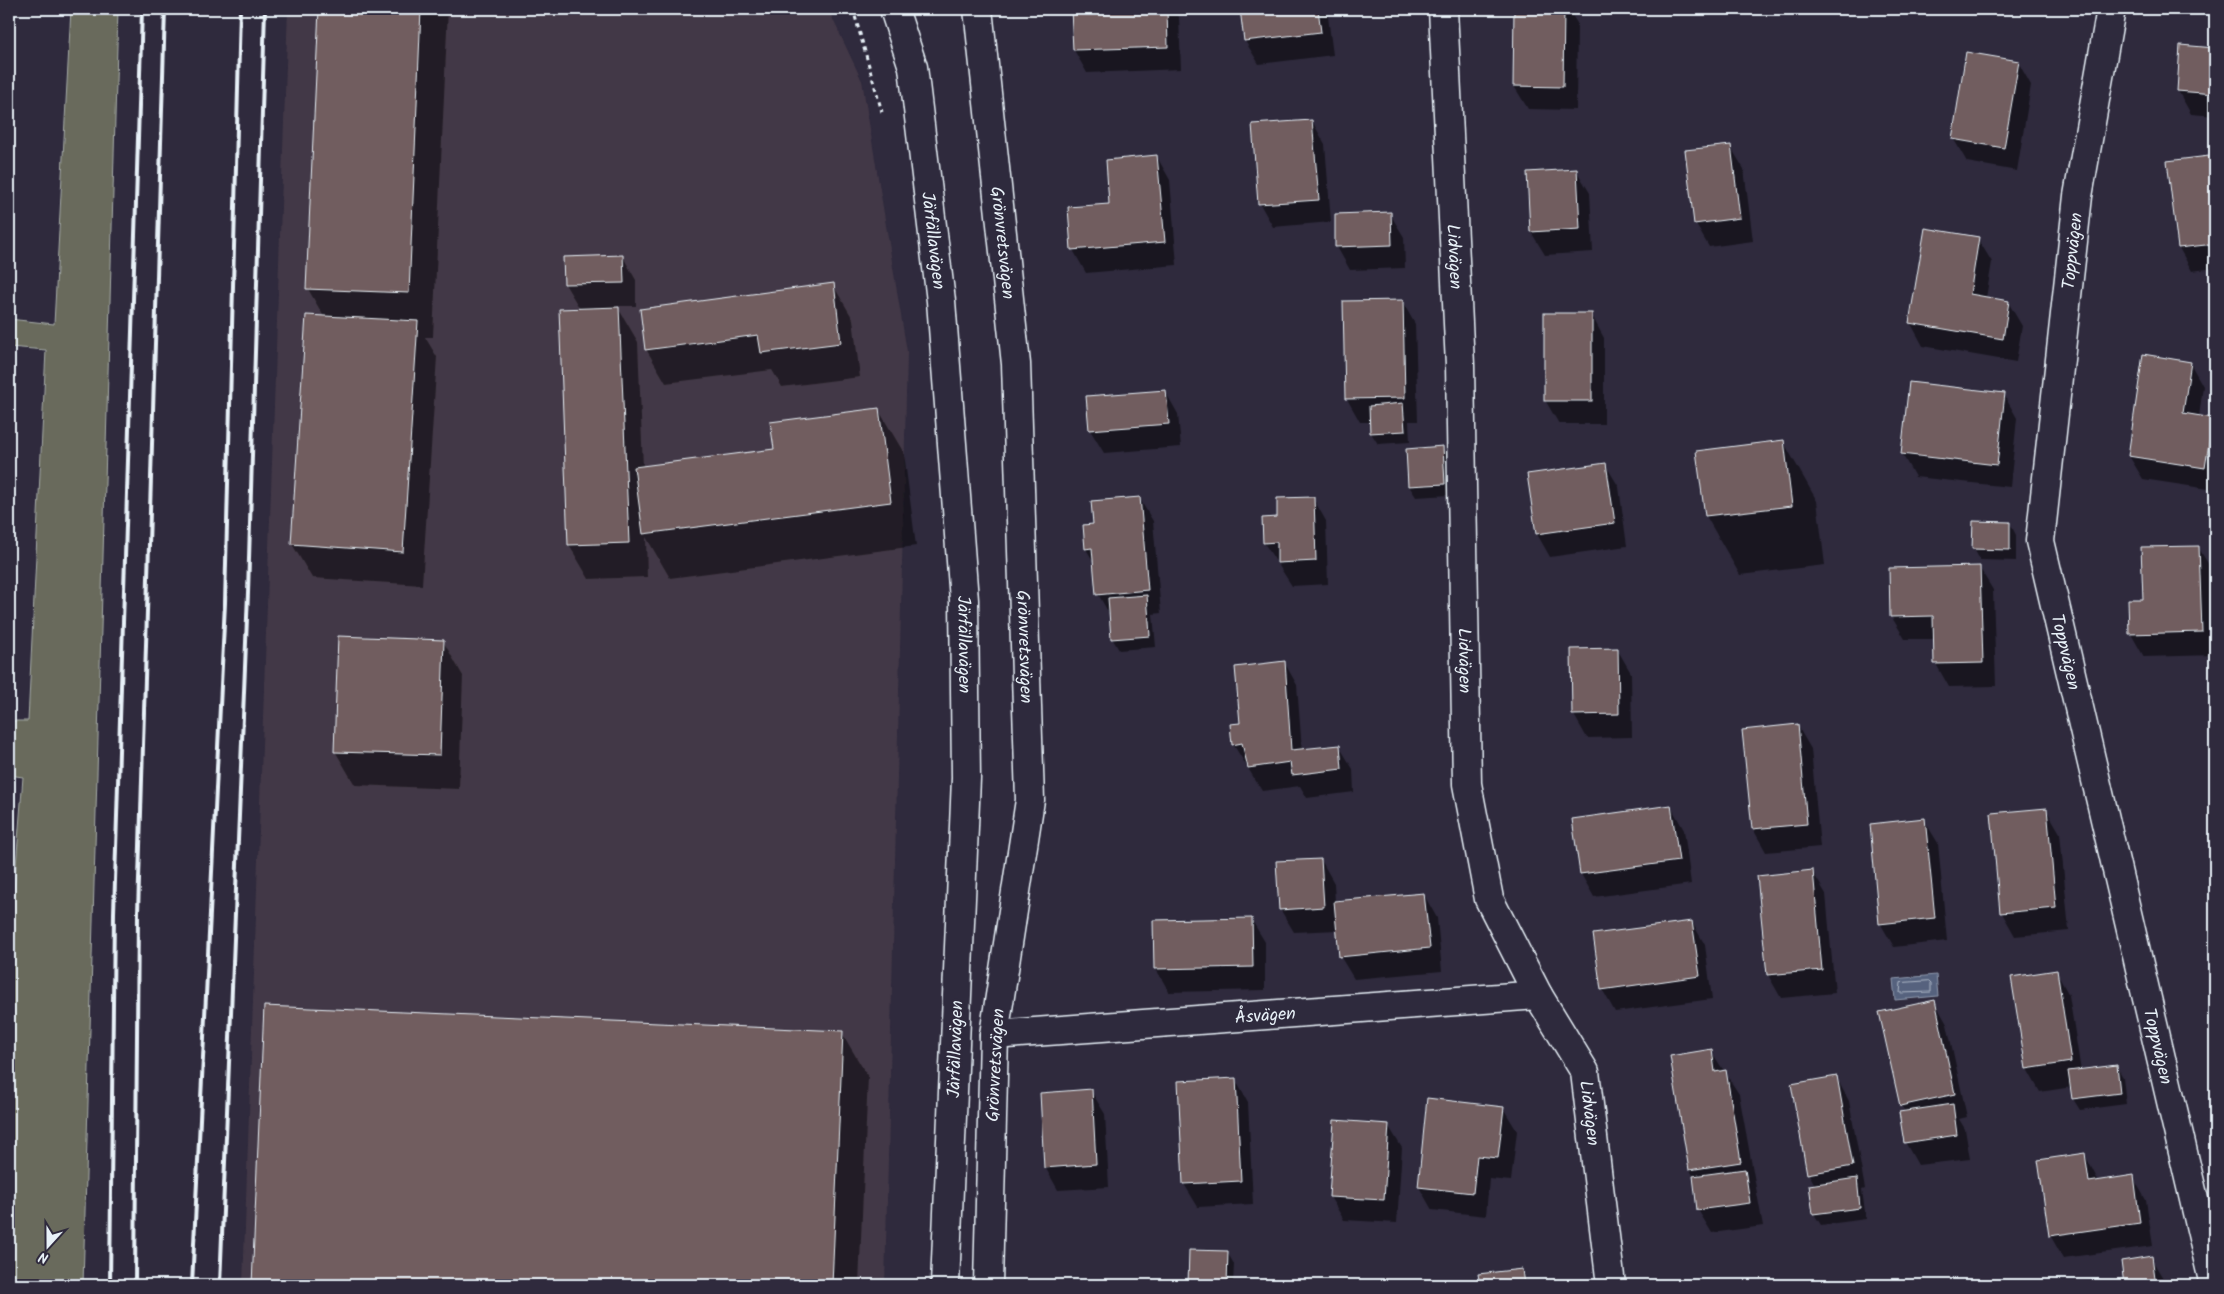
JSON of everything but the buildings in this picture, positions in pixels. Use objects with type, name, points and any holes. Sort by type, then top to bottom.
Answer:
[{"type":"street","name":"Järfällavägen","points":[[894,9],[913,67],[940,292],[964,600],[966,778],[945,1285]]},
{"type":"street","name":"Grönvretsvägen","points":[[978,9],[1016,364],[1030,800],[994,1036],[988,1285]]},
{"type":"street","name":"Lidvägen","points":[[1442,9],[1460,365],[1467,784],[1489,898],[1538,995],[1585,1072],[1611,1285]]},
{"type":"street","name":"Toppvägen","points":[[2111,9],[2078,196],[2040,541],[2215,1284]]},
{"type":"street","name":"Åsvägen","points":[[994,1036],[1538,995]]},
{"type":"path","points":[[853,9],[883,114]]},
{"type":"shaded area","points":[[288,9],[828,9],[862,81],[907,352],[885,1285],[243,1285]]},
{"type":"green space","points":[[71,9],[118,9],[83,1285],[9,1285],[9,956],[23,777],[9,775],[9,721],[28,721],[46,350],[9,347],[9,319],[54,324]]},
{"type":"water","points":[[1936,975],[1938,996],[1895,1000],[1893,979]]},
{"type":"water","points":[[2100,1279],[2101,1285],[2061,1285]]},
{"type":"railway","points":[[110,1285],[114,913],[142,9]]},
{"type":"railway","points":[[135,1285],[138,913],[165,9]]},
{"type":"railway","points":[[192,1285],[225,603],[240,9]]},
{"type":"railway","points":[[220,1285],[248,593],[265,9]]}]
